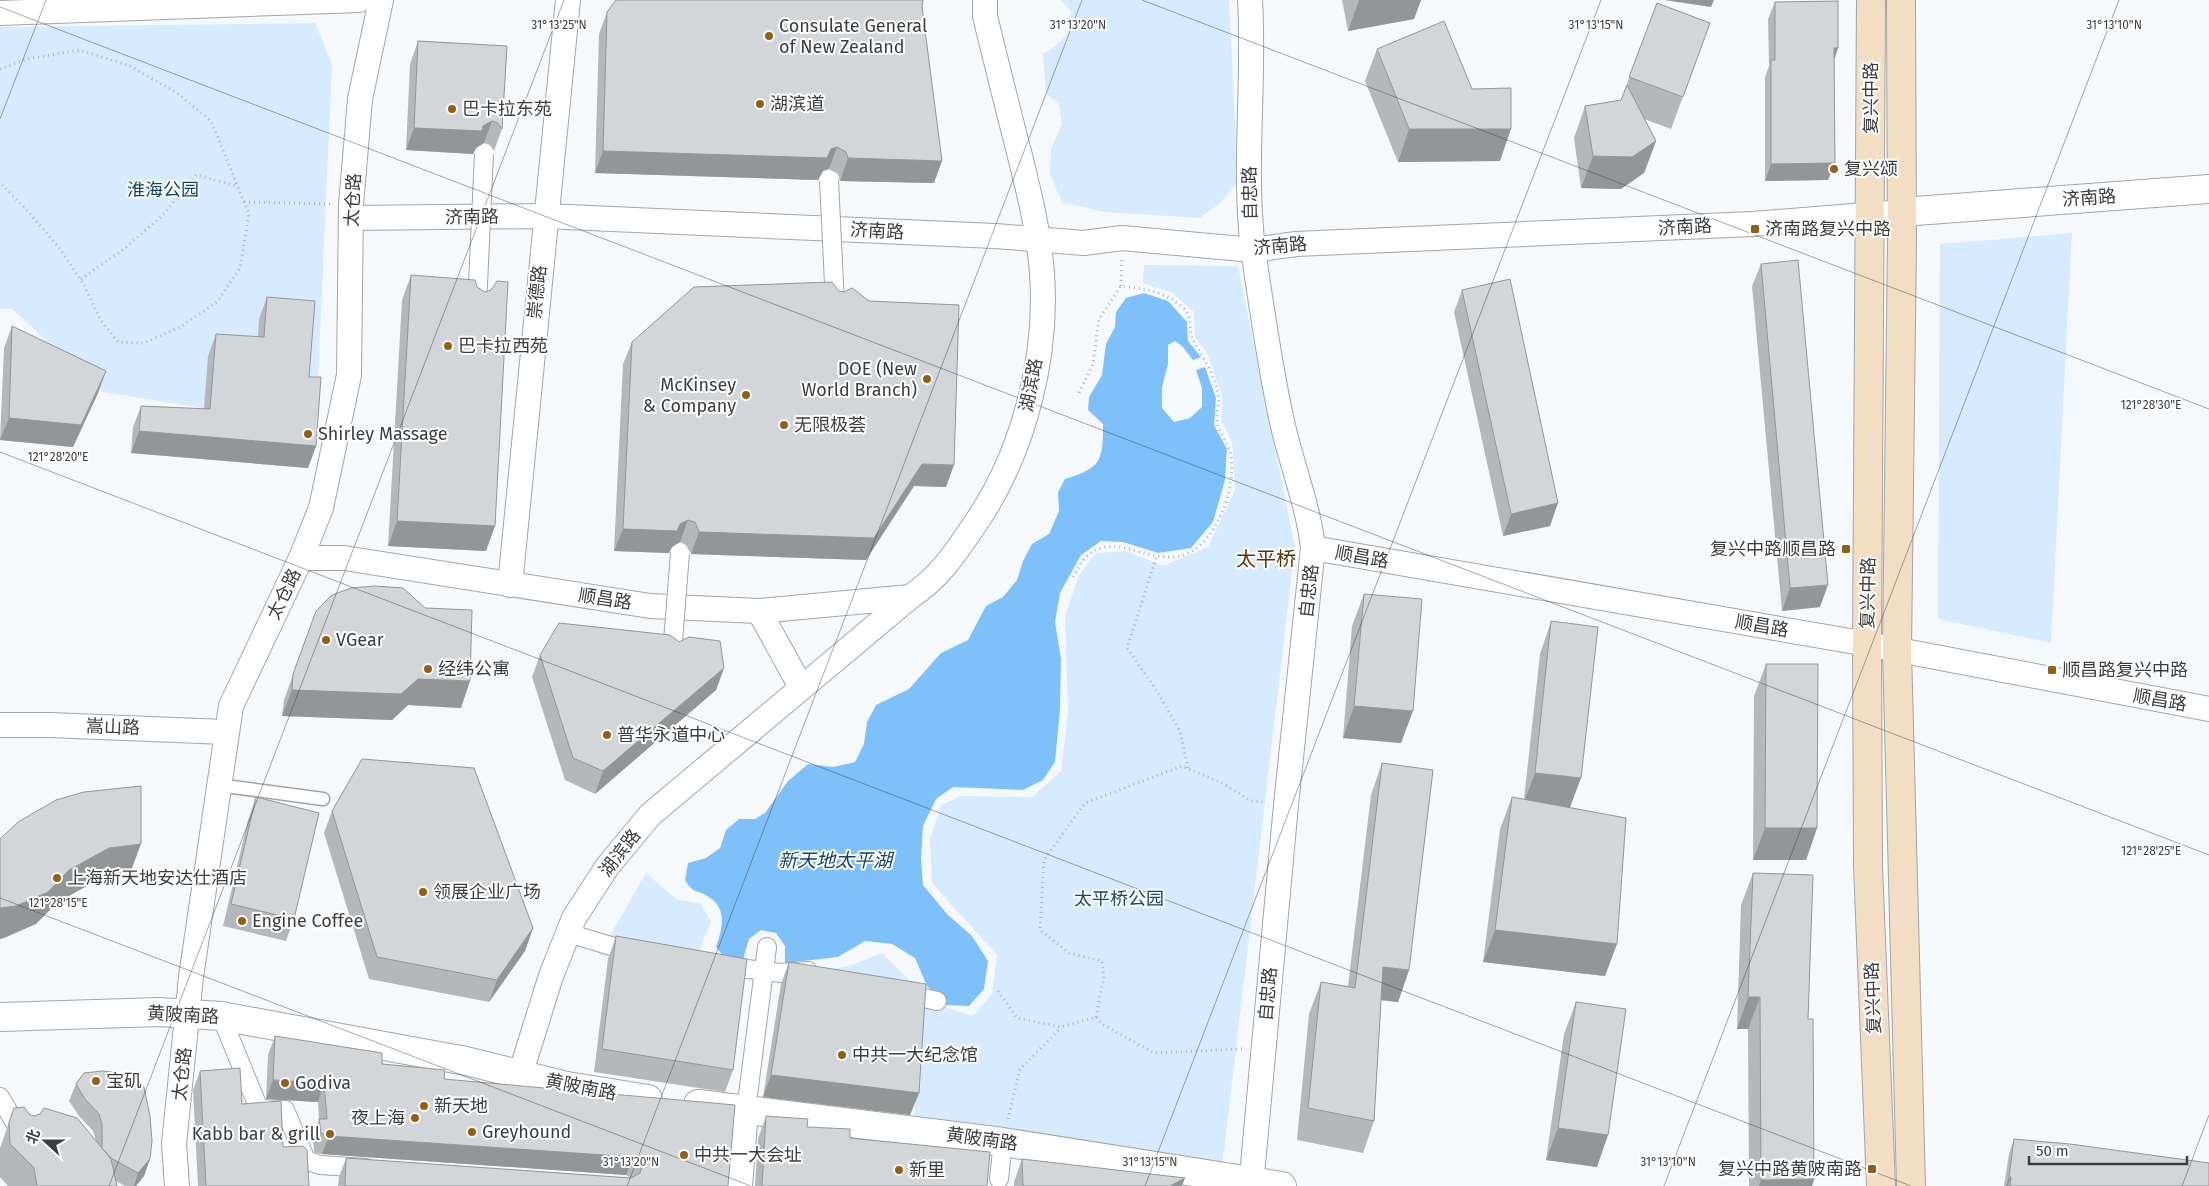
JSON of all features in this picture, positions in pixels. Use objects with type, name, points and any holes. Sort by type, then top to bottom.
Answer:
[{"type":"main road","name":"复兴中路","points":[[1872,0],[1867,644],[1868,866],[1881,1186]]},
{"type":"main road","name":"复兴中路","points":[[1901,0],[1902,212],[1897,650],[1911,1186]]},
{"type":"street","points":[[0,12],[359,0]]},
{"type":"street","name":"太仓路","points":[[177,1186],[174,1144],[188,1014],[218,785],[231,706],[301,558],[321,508],[349,375],[351,212],[360,98],[381,0]]},
{"type":"street","name":"崇德路","points":[[510,585],[545,216],[568,0]]},
{"type":"street","name":"湖滨路","points":[[520,1074],[550,976],[574,918],[607,867],[650,815],[801,687],[856,645],[910,597],[931,583],[956,552],[993,497],[1020,434],[1035,379],[1042,276],[1039,241],[985,16],[985,0]]},
{"type":"street","name":"自忠路","points":[[1250,0],[1252,36],[1249,211],[1267,344],[1281,418],[1310,522],[1313,548],[1286,805],[1252,1184]]},
{"type":"street","points":[[477,306],[484,154]]},
{"type":"street","points":[[829,180],[835,304]]},
{"type":"street","name":"济南路","points":[[351,212],[482,217],[545,216],[995,236],[1039,241],[1084,243],[1122,238],[1254,250],[1296,244],[1752,224],[2209,189]]},
{"type":"street","name":"顺昌路","points":[[1313,548],[1867,644],[2209,709]]},
{"type":"street","points":[[672,654],[680,553]]},
{"type":"street","name":"顺昌路","points":[[301,558],[344,558],[650,606],[759,611],[910,597]]},
{"type":"street","points":[[759,611],[801,687]]},
{"type":"street","name":"嵩山路","points":[[0,725],[49,724],[226,732]]},
{"type":"street","points":[[568,933],[616,949],[653,957]]},
{"type":"street","points":[[740,1186],[746,1110],[767,947]]},
{"type":"street","points":[[709,964],[781,973],[824,969]]},
{"type":"street","points":[[887,988],[937,1001]]},
{"type":"street","name":"黄陂南路","points":[[0,1017],[149,1012],[221,1016],[466,1061],[617,1095],[1003,1142],[1252,1184],[1282,1186]]},
{"type":"street","points":[[221,1016],[259,1109],[285,1110],[306,1160],[320,1165],[386,1169]]},
{"type":"street","points":[[0,1096],[23,1137]]},
{"type":"street","points":[[999,1179],[1003,1142]]},
{"type":"lane","points":[[218,785],[323,799]]},
{"type":"path","points":[[0,70],[28,59],[80,50],[130,66],[177,94],[211,121],[249,214],[240,268],[218,302],[180,327],[144,343],[118,342],[100,318],[80,279],[55,242],[26,208],[0,183]]},
{"type":"path","points":[[80,279],[124,249],[163,215],[196,175],[238,186]]},
{"type":"path","points":[[244,202],[290,202],[351,212]]},
{"type":"path","points":[[1073,577],[1086,556],[1103,546],[1124,547],[1156,558],[1182,555],[1198,547],[1212,531],[1230,485],[1231,455],[1226,439],[1217,423],[1219,398],[1203,354],[1192,338],[1191,321],[1182,306],[1156,290],[1120,286],[1099,319],[1093,364],[1078,395]]},
{"type":"path","points":[[1156,558],[1127,648],[1155,688],[1180,731],[1188,769]]},
{"type":"path","points":[[1096,1017],[1104,976],[1102,962],[1068,953],[1040,930],[1044,860],[1085,803],[1182,766],[1222,784],[1251,801],[1286,805]]},
{"type":"path","points":[[998,991],[1017,1018],[1061,1028]]},
{"type":"path","points":[[1003,1142],[1020,1069],[1061,1028],[1096,1017]]},
{"type":"path","points":[[1096,1017],[1102,1024],[1154,1054],[1263,1048]]},
{"type":"green space","points":[[1061,0],[1229,0],[1238,181],[1221,202],[1200,218],[1104,212],[1062,202],[1050,173],[1051,149],[1062,124],[1059,104],[1046,94],[1043,54],[1060,42],[1069,27],[1071,11]]},
{"type":"green space","name":"淮海公园","points":[[315,23],[332,64],[316,426],[103,392],[12,309],[0,309],[0,27]]},
{"type":"green space","points":[[2072,233],[2051,643],[1938,619],[1940,244]]},
{"type":"green space","name":"太平桥公园","points":[[1144,265],[1238,266],[1295,547],[1222,1168],[913,1127],[924,1005],[599,955],[646,873],[676,899],[701,904],[711,922],[699,950],[720,970],[789,977],[849,966],[882,953],[933,1004],[973,1016],[992,994],[997,955],[932,883],[930,839],[941,805],[961,796],[1032,797],[1061,771],[1068,712],[1065,616],[1079,575],[1096,553],[1126,551],[1163,566],[1208,547],[1235,490],[1232,442],[1221,420],[1222,395],[1206,351],[1195,338],[1194,312],[1172,293],[1143,283]]},
{"type":"water","name":"新天地太平湖","points":[[1144,293],[1168,301],[1187,322],[1188,341],[1201,357],[1193,360],[1182,346],[1175,341],[1168,345],[1168,364],[1162,387],[1162,408],[1174,422],[1190,418],[1202,407],[1202,388],[1196,370],[1205,367],[1216,398],[1214,425],[1227,449],[1225,480],[1213,522],[1191,548],[1158,553],[1123,542],[1101,541],[1081,555],[1060,593],[1055,622],[1061,659],[1060,710],[1055,762],[1043,780],[1023,790],[953,787],[936,799],[923,826],[921,859],[923,885],[947,914],[972,936],[988,961],[984,989],[969,1006],[945,1005],[927,986],[915,958],[892,944],[865,941],[838,957],[785,963],[785,946],[776,933],[761,930],[749,939],[742,963],[724,957],[716,947],[722,920],[719,907],[709,897],[693,890],[688,885],[685,880],[688,863],[706,858],[720,848],[726,830],[739,819],[755,819],[765,813],[788,781],[808,764],[833,767],[855,762],[864,744],[867,722],[876,705],[909,689],[941,653],[968,640],[986,606],[1003,597],[1017,580],[1023,561],[1032,544],[1049,534],[1059,511],[1058,492],[1065,479],[1087,471],[1098,461],[1101,454],[1103,424],[1088,410],[1089,397],[1102,375],[1106,344],[1115,327],[1116,312],[1126,298]]},
{"type":"building","name":"湖滨道","points":[[616,0],[923,0],[922,7],[942,161],[848,158],[846,152],[837,147],[831,149],[827,158],[603,151],[607,12]]},
{"type":"building","points":[[1838,1],[1838,48],[1834,48],[1835,163],[1771,164],[1771,60],[1775,60],[1775,2]]},
{"type":"building","points":[[1657,3],[1710,23],[1683,97],[1629,77]]},
{"type":"building","points":[[1444,21],[1472,89],[1511,88],[1511,129],[1409,129],[1377,49]]},
{"type":"building","name":"巴卡拉东苑","points":[[418,41],[507,46],[502,129],[498,123],[492,121],[483,126],[482,131],[414,128]]},
{"type":"building","points":[[1627,85],[1656,141],[1632,157],[1593,156],[1585,106],[1621,100]]},
{"type":"building","points":[[1798,260],[1828,585],[1790,588],[1761,264]]},
{"type":"building","points":[[411,275],[475,280],[477,287],[485,292],[491,290],[497,281],[508,282],[495,526],[397,521]]},
{"type":"building","points":[[1510,279],[1558,503],[1511,514],[1462,290]]},
{"type":"building","name":"无限极荟","points":[[832,282],[839,291],[844,292],[852,288],[869,301],[959,305],[954,465],[922,464],[874,538],[699,532],[695,522],[688,520],[680,524],[677,531],[623,529],[632,342],[694,287]]},
{"type":"building","points":[[267,297],[315,301],[309,377],[321,377],[316,446],[139,431],[141,406],[210,409],[216,334],[264,337]]},
{"type":"building","points":[[12,326],[106,371],[81,425],[9,418]]},
{"type":"building","points":[[375,586],[403,588],[425,608],[472,610],[470,681],[418,679],[401,694],[292,690],[293,674],[316,611],[332,595],[351,588]]},
{"type":"building","points":[[1364,594],[1422,599],[1413,711],[1354,706]]},
{"type":"building","points":[[1551,621],[1598,627],[1581,778],[1535,773]]},
{"type":"building","name":"普华永道中心","points":[[559,623],[670,635],[679,642],[689,637],[720,641],[724,668],[603,771],[573,758],[540,655]]},
{"type":"building","points":[[1766,664],[1818,664],[1817,828],[1765,828]]},
{"type":"building","name":"领展企业广场","points":[[362,759],[474,768],[533,928],[497,980],[377,957],[332,811]]},
{"type":"building","points":[[1382,763],[1433,770],[1409,970],[1383,967],[1374,1121],[1308,1108],[1321,982],[1355,988]]},
{"type":"building","points":[[141,786],[141,844],[109,848],[69,870],[48,892],[16,906],[0,908],[0,839],[18,822],[56,800],[84,792]]},
{"type":"building","points":[[256,797],[319,813],[294,919],[231,904]]},
{"type":"building","points":[[1512,797],[1626,818],[1617,944],[1495,930]]},
{"type":"building","points":[[1753,873],[1813,875],[1808,1019],[1813,1019],[1814,1179],[1761,1180],[1760,997],[1748,997]]},
{"type":"building","points":[[616,936],[747,959],[733,1070],[602,1049]]},
{"type":"building","name":"中共一大纪念馆","points":[[789,962],[926,984],[919,1093],[771,1075]]},
{"type":"building","points":[[1576,1002],[1626,1009],[1608,1135],[1558,1128]]},
{"type":"building","points":[[275,1036],[382,1053],[382,1064],[445,1070],[444,1079],[735,1105],[728,1186],[345,1186],[346,1158],[631,1178],[640,1173],[642,1167],[638,1159],[633,1157],[329,1136],[321,1133],[319,1119],[327,1119],[324,1083],[273,1080]]},
{"type":"building","points":[[240,1068],[242,1104],[281,1101],[283,1147],[303,1146],[307,1150],[309,1186],[206,1186],[200,1071]]},
{"type":"building","points":[[102,1071],[130,1074],[144,1087],[150,1116],[152,1141],[150,1159],[138,1173],[111,1158],[102,1148],[102,1124],[99,1114],[85,1099],[76,1084],[84,1073]]},
{"type":"building","points":[[24,1107],[29,1114],[34,1116],[40,1114],[44,1108],[77,1118],[111,1159],[117,1186],[37,1186],[34,1168],[10,1144],[9,1122],[14,1108]]},
{"type":"building","points":[[766,1116],[808,1119],[807,1127],[850,1129],[850,1138],[990,1152],[987,1186],[762,1186]]},
{"type":"building","points":[[2014,1139],[2070,1144],[2209,1163],[2209,1186],[2010,1186],[2011,1177],[2009,1177]]},
{"type":"building","points":[[1022,1159],[1185,1178],[1170,1186],[1023,1186]]},
{"type":"place","name":"Consulate General of New Zealand","points":[[769,36]]},
{"type":"place","name":"湖滨道","points":[[760,104]]},
{"type":"place","name":"巴卡拉东苑","points":[[452,109]]},
{"type":"place","name":"复兴颂","points":[[1834,169]]},
{"type":"place","name":"济南路复兴中路","points":[[1755,229]]},
{"type":"place","name":"巴卡拉西苑","points":[[448,346]]},
{"type":"place","name":"DOE (New World Branch)","points":[[927,379]]},
{"type":"place","name":"McKinsey & Company","points":[[746,395]]},
{"type":"place","name":"无限极荟","points":[[784,425]]},
{"type":"place","name":"Shirley Massage","points":[[308,434]]},
{"type":"place","name":"复兴中路顺昌路","points":[[1846,549]]},
{"type":"place","name":"VGear","points":[[326,640]]},
{"type":"place","name":"经纬公寓","points":[[428,669]]},
{"type":"place","name":"顺昌路复兴中路","points":[[2052,670]]},
{"type":"place","name":"普华永道中心","points":[[607,735]]},
{"type":"place","name":"上海新天地安达仕酒店","points":[[57,878]]},
{"type":"place","name":"领展企业广场","points":[[423,892]]},
{"type":"place","name":"Engine Coffee","points":[[242,921]]},
{"type":"place","name":"中共一大纪念馆","points":[[842,1055]]},
{"type":"place","name":"宝矶","points":[[96,1081]]},
{"type":"place","name":"Godiva","points":[[285,1083]]},
{"type":"place","name":"新天地","points":[[424,1106]]},
{"type":"place","name":"夜上海","points":[[415,1118]]},
{"type":"place","name":"Greyhound","points":[[472,1132]]},
{"type":"place","name":"Kabb bar & grill","points":[[330,1134]]},
{"type":"place","name":"中共一大会址","points":[[684,1155]]},
{"type":"place","name":"复兴中路黄陂南路","points":[[1872,1169]]},
{"type":"place","name":"新里","points":[[899,1170]]},
{"type":"district","name":"太平桥","points":[[1266,559]]}]
